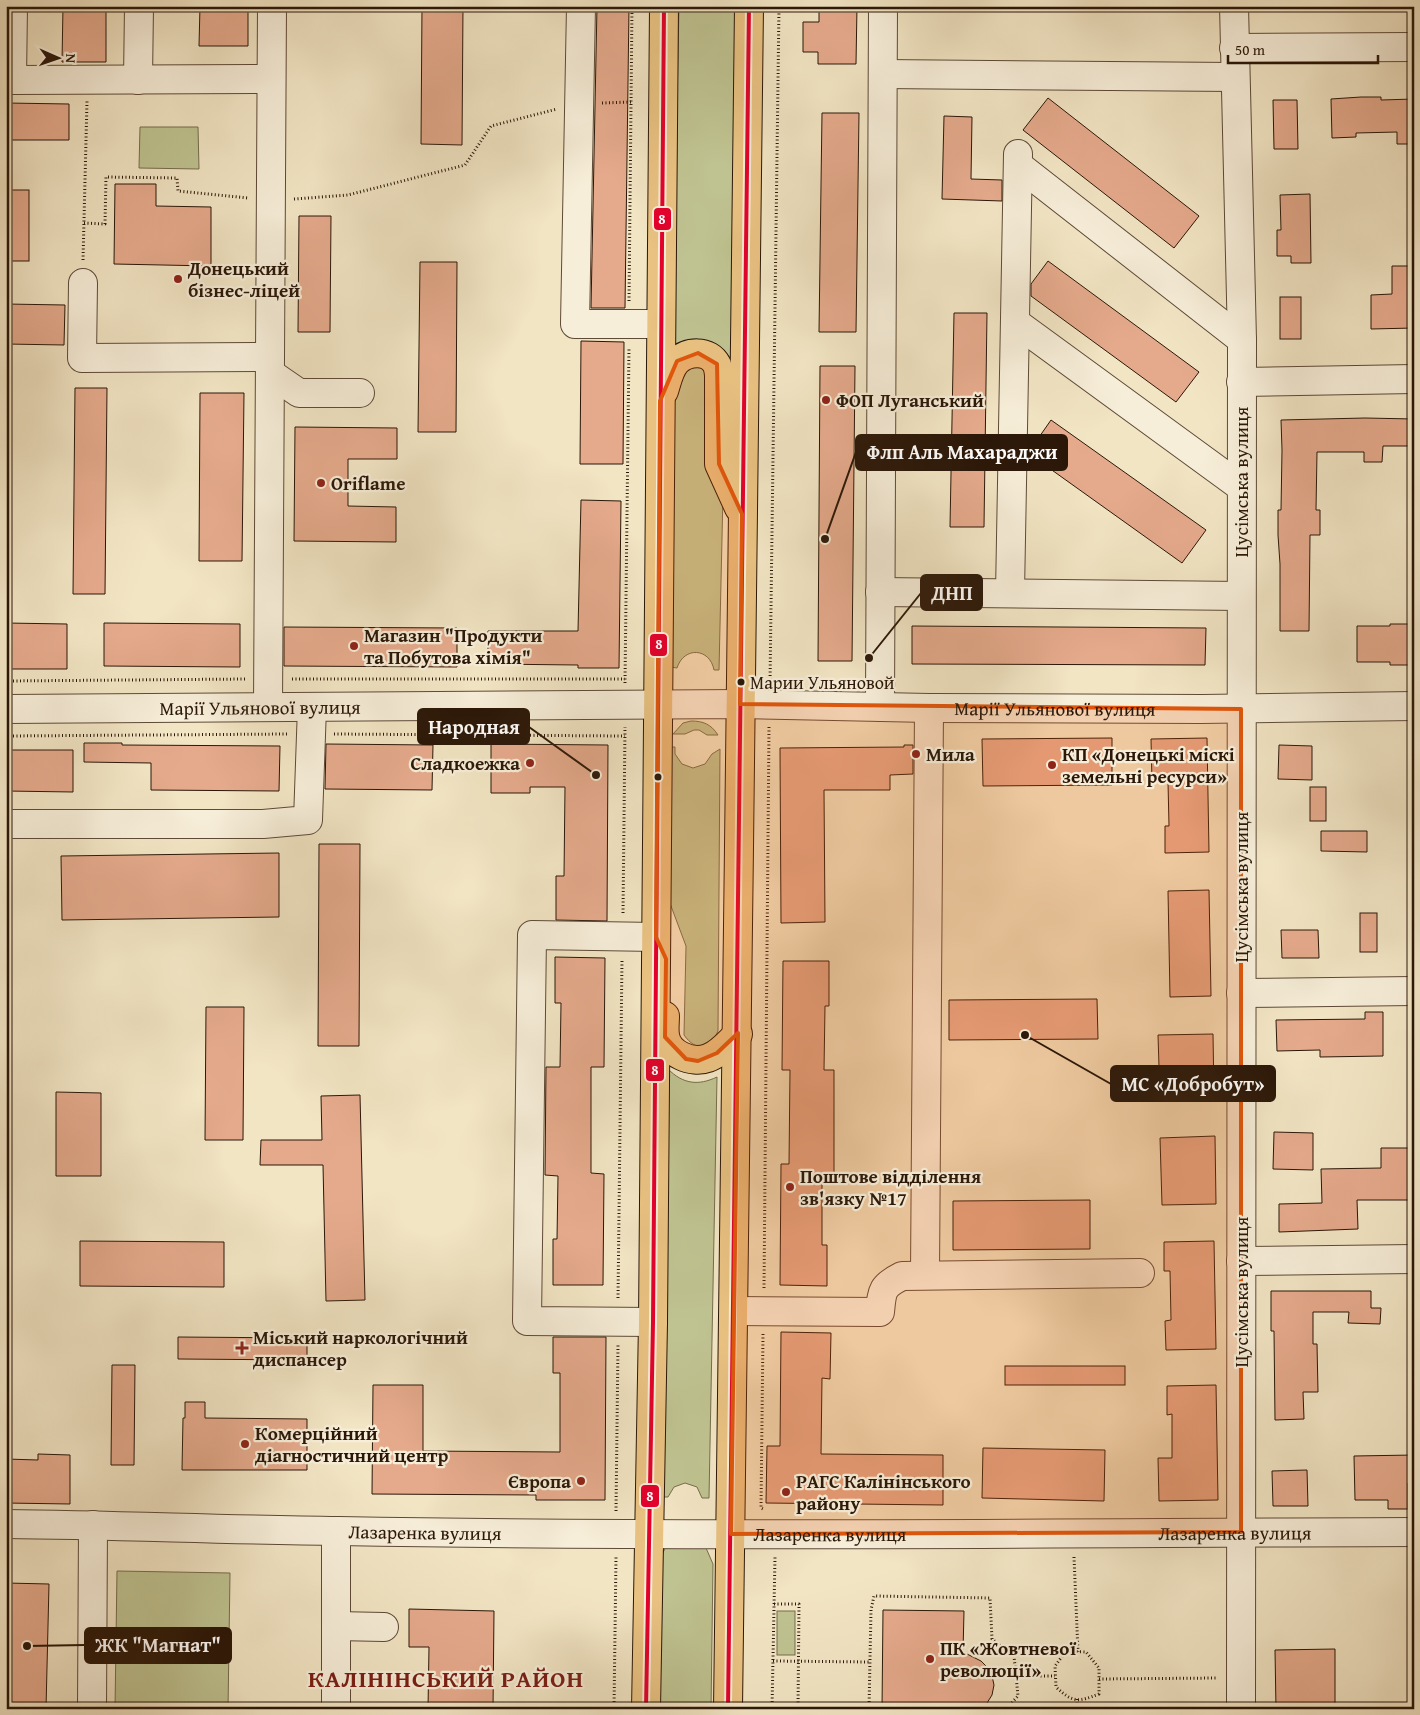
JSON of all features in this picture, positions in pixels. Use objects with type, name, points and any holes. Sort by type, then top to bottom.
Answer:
[{"type":"main road","points":[[646,1709],[653,1322],[664,6]]},
{"type":"main road","points":[[728,1709],[735,1310],[748,6]]},
{"type":"main road","points":[[660,401],[672,369],[678,361],[698,352],[708,356],[717,364],[719,376],[719,464],[742,514]]},
{"type":"main road","points":[[656,936],[666,959],[665,1037],[670,1046],[686,1059],[698,1060],[708,1058],[717,1053],[738,1034]]},
{"type":"street","points":[[13,6],[12,80],[272,79]]},
{"type":"street","points":[[138,80],[139,6]]},
{"type":"street","points":[[268,708],[272,6]]},
{"type":"street","points":[[581,6],[575,324],[661,324]]},
{"type":"street","points":[[880,707],[883,6]]},
{"type":"street","name":"Цусімська вулиця","points":[[1234,6],[1242,340],[1241,1709]]},
{"type":"street","points":[[1234,48],[1414,48]]},
{"type":"street","points":[[883,74],[1235,77]]},
{"type":"street","points":[[1010,593],[1018,159],[1242,340]]},
{"type":"street","points":[[83,283],[82,358],[270,365],[299,393],[360,393]]},
{"type":"street","points":[[1015,322],[1241,487]]},
{"type":"street","points":[[1241,382],[1414,379]]},
{"type":"street","points":[[880,592],[1241,596]]},
{"type":"street","name":"Марії Ульянової вулиця","points":[[6,709],[312,707],[625,692],[658,705],[740,704],[929,708],[1241,709],[1414,706]]},
{"type":"street","points":[[6,824],[263,824],[308,820],[312,707]]},
{"type":"street","points":[[925,1275],[929,708]]},
{"type":"street","points":[[653,1322],[526,1321],[532,935],[656,936]]},
{"type":"street","points":[[1241,993],[1414,991]]},
{"type":"street","points":[[1241,1261],[1414,1259]]},
{"type":"street","points":[[735,1310],[880,1312],[881,1293],[888,1283],[902,1276],[1140,1273]]},
{"type":"street","name":"Лазаренка вулиця","points":[[6,1524],[92,1524],[336,1531],[616,1534],[1414,1532]]},
{"type":"street","points":[[92,1524],[92,1709]]},
{"type":"street","points":[[336,1531],[336,1709]]},
{"type":"street","points":[[336,1626],[384,1627]]},
{"type":"path","points":[[614,1709],[632,6]]},
{"type":"path","points":[[779,6],[761,1508],[776,1515],[772,1708],[834,1709]]},
{"type":"path","points":[[83,283],[87,80]]},
{"type":"path","points":[[615,102],[631,102]]},
{"type":"path","points":[[84,223],[104,224],[106,177],[177,178],[178,191],[271,200],[348,195],[465,165],[491,126],[579,103]]},
{"type":"path","points":[[6,682],[268,679],[625,692]]},
{"type":"path","points":[[1074,1533],[1078,1652]]},
{"type":"path","points":[[869,1709],[871,1610],[874,1596],[990,1598],[992,1639],[1014,1656],[1018,1696],[1006,1709]]},
{"type":"path","points":[[774,1604],[799,1604],[798,1708]]},
{"type":"path","points":[[1066,1652],[1078,1652],[1086,1652],[1099,1668],[1099,1694],[1084,1700],[1068,1698],[1056,1688],[1055,1666],[1066,1652]]},
{"type":"path","points":[[773,1660],[870,1662]]},
{"type":"path","points":[[1016,1676],[1055,1676]]},
{"type":"path","points":[[1099,1679],[1241,1678]]},
{"type":"path","points":[[1077,1699],[1077,1709]]},
{"type":"highlighted area","points":[[698,353],[717,364],[719,464],[742,514],[740,704],[1241,709],[1241,1532],[731,1534],[738,1033],[717,1053],[698,1061],[686,1059],[665,1037],[666,959],[656,937],[660,401],[677,361]]},
{"type":"green space","points":[[679,6],[735,6],[732,360],[718,346],[705,342],[672,352]]},
{"type":"green space","points":[[140,127],[198,127],[199,169],[139,168]]},
{"type":"green space","points":[[701,366],[708,374],[723,494],[719,670],[714,670],[708,657],[697,652],[685,656],[677,668],[671,667],[674,380],[685,367]]},
{"type":"green space","points":[[691,721],[706,724],[713,728],[718,735],[707,735],[699,730],[685,734],[673,734],[683,723]]},
{"type":"green space","points":[[669,747],[675,747],[675,754],[682,764],[693,768],[705,764],[712,754],[720,749],[718,1031],[711,1042],[702,1046],[693,1044],[684,1035],[686,946],[668,898]]},
{"type":"green space","points":[[668,1069],[679,1078],[691,1082],[703,1082],[717,1077],[709,1498],[702,1498],[697,1487],[685,1483],[674,1487],[668,1497],[662,1497]]},
{"type":"green space","points":[[699,1544],[706,1548],[713,1564],[711,1709],[656,1709],[660,1558],[666,1547]]},
{"type":"green space","points":[[117,1571],[230,1573],[228,1709],[115,1709]]},
{"type":"green space","points":[[777,1611],[795,1611],[795,1655],[777,1655]]},
{"type":"building","points":[[63,6],[106,6],[106,62],[62,62]]},
{"type":"building","points":[[200,6],[248,6],[248,46],[199,46]]},
{"type":"building","points":[[422,6],[463,6],[462,145],[421,144]]},
{"type":"building","points":[[597,6],[629,6],[625,308],[591,308]]},
{"type":"building","points":[[819,6],[857,6],[856,64],[818,64],[818,52],[803,52],[803,22],[819,22]]},
{"type":"building","points":[[1381,97],[1381,100],[1414,99],[1414,144],[1397,144],[1397,132],[1356,133],[1356,137],[1332,138],[1331,99]]},
{"type":"building","points":[[1048,98],[1199,216],[1174,248],[1023,130]]},
{"type":"building","points":[[1273,100],[1297,100],[1298,149],[1274,149]]},
{"type":"building","points":[[6,103],[69,104],[69,140],[6,140]]},
{"type":"building","points":[[822,113],[859,113],[856,332],[819,332]]},
{"type":"building","points":[[944,116],[972,117],[971,179],[1002,180],[1002,201],[942,199]]},
{"type":"building","points":[[115,184],[156,184],[156,206],[211,207],[211,266],[114,264]]},
{"type":"building","points":[[6,190],[29,190],[29,261],[6,261]]},
{"type":"building","points":[[1310,194],[1311,263],[1291,263],[1291,256],[1277,256],[1277,230],[1281,230],[1280,195]]},
{"type":"building","points":[[299,216],[331,216],[330,332],[298,332]]},
{"type":"building","points":[[1048,261],[1199,372],[1176,402],[1031,296],[1031,284]]},
{"type":"building","points":[[420,262],[457,262],[456,432],[418,432]]},
{"type":"building","points":[[1392,266],[1414,266],[1414,328],[1371,329],[1371,295],[1392,294]]},
{"type":"building","points":[[1280,297],[1301,297],[1301,339],[1280,339]]},
{"type":"building","points":[[6,304],[65,305],[64,345],[6,344]]},
{"type":"building","points":[[954,313],[987,313],[984,527],[950,527]]},
{"type":"building","points":[[581,341],[624,342],[623,464],[580,464]]},
{"type":"building","points":[[820,366],[855,366],[852,661],[818,661]]},
{"type":"building","points":[[75,388],[107,388],[105,594],[73,594]]},
{"type":"building","points":[[200,393],[244,393],[242,561],[199,561]]},
{"type":"building","points":[[1414,419],[1414,446],[1383,446],[1382,462],[1364,462],[1364,452],[1317,452],[1316,510],[1320,510],[1320,535],[1310,535],[1309,631],[1280,631],[1278,510],[1281,510],[1281,420]]},
{"type":"building","points":[[1051,420],[1206,530],[1182,563],[1028,453]]},
{"type":"building","name":"Oriflame","points":[[295,427],[397,428],[397,459],[348,459],[348,506],[396,507],[396,542],[294,541]]},
{"type":"building","points":[[581,500],[621,501],[619,668],[578,668],[578,665],[488,664],[488,631],[578,631]]},
{"type":"building","points":[[6,623],[67,624],[67,669],[6,669]]},
{"type":"building","points":[[104,623],[240,624],[240,667],[104,666]]},
{"type":"building","points":[[1390,624],[1414,624],[1414,665],[1390,665],[1390,662],[1357,662],[1357,626],[1390,626]]},
{"type":"building","points":[[912,626],[1206,628],[1205,665],[912,664]]},
{"type":"building","points":[[284,627],[457,628],[457,667],[284,666]]},
{"type":"building","points":[[1112,738],[1112,785],[983,786],[982,739]]},
{"type":"building","points":[[1207,738],[1209,852],[1165,853],[1165,826],[1169,826],[1168,782],[1152,782],[1151,739]]},
{"type":"building","points":[[84,743],[280,746],[279,791],[151,790],[151,763],[84,762]]},
{"type":"building","points":[[326,744],[433,745],[432,790],[325,789]]},
{"type":"building","points":[[491,744],[608,745],[607,921],[556,920],[556,876],[564,876],[565,787],[530,787],[530,793],[491,793]]},
{"type":"building","points":[[904,745],[913,745],[913,774],[890,775],[890,790],[824,790],[825,922],[781,923],[780,748],[904,747]]},
{"type":"building","points":[[1279,745],[1312,746],[1312,780],[1278,779]]},
{"type":"building","points":[[6,750],[73,750],[73,792],[6,791]]},
{"type":"building","points":[[1310,787],[1326,787],[1326,821],[1310,821]]},
{"type":"building","points":[[1321,831],[1367,831],[1367,852],[1321,851]]},
{"type":"building","points":[[319,844],[360,844],[359,1046],[318,1046]]},
{"type":"building","points":[[279,853],[279,917],[62,920],[61,856]]},
{"type":"building","points":[[1209,890],[1211,996],[1170,997],[1168,891]]},
{"type":"building","points":[[1360,913],[1377,913],[1377,952],[1360,952]]},
{"type":"building","points":[[1281,930],[1318,930],[1319,958],[1282,958]]},
{"type":"building","points":[[555,957],[605,958],[604,1067],[591,1067],[591,1173],[604,1174],[603,1285],[553,1285],[553,1239],[557,1239],[558,1176],[545,1175],[546,1067],[560,1067],[561,1003],[555,1003]]},
{"type":"building","points":[[783,961],[829,961],[829,1006],[825,1006],[824,1070],[834,1070],[834,1180],[822,1179],[822,1245],[827,1245],[827,1286],[780,1285],[781,1164],[789,1164],[790,1070],[782,1070]]},
{"type":"building","points":[[1097,999],[1098,1039],[949,1040],[949,1000]]},
{"type":"building","points":[[206,1007],[244,1007],[243,1140],[205,1140]]},
{"type":"building","points":[[1365,1012],[1383,1012],[1383,1056],[1320,1057],[1320,1050],[1277,1051],[1276,1020],[1365,1019]]},
{"type":"building","points":[[1213,1034],[1214,1097],[1160,1099],[1158,1035]]},
{"type":"building","points":[[56,1092],[101,1093],[101,1176],[56,1176]]},
{"type":"building","points":[[360,1095],[365,1300],[326,1301],[323,1165],[260,1165],[261,1140],[322,1140],[321,1096]]},
{"type":"building","points":[[1274,1132],[1313,1133],[1313,1170],[1273,1169]]},
{"type":"building","points":[[1215,1136],[1216,1204],[1162,1205],[1160,1138]]},
{"type":"building","points":[[1381,1148],[1414,1148],[1414,1200],[1357,1200],[1358,1229],[1279,1232],[1279,1204],[1322,1203],[1321,1169],[1381,1168]]},
{"type":"building","points":[[1090,1200],[1090,1249],[953,1250],[953,1201]]},
{"type":"building","points":[[80,1241],[224,1242],[224,1287],[80,1286]]},
{"type":"building","points":[[1214,1241],[1216,1349],[1166,1350],[1165,1321],[1171,1320],[1170,1271],[1164,1271],[1164,1242]]},
{"type":"building","points":[[1271,1291],[1371,1291],[1371,1308],[1381,1308],[1380,1324],[1348,1323],[1349,1312],[1313,1312],[1313,1344],[1317,1344],[1318,1392],[1303,1392],[1304,1419],[1275,1420],[1274,1331],[1271,1331]]},
{"type":"building","points":[[781,1332],[831,1333],[830,1379],[822,1378],[821,1454],[943,1455],[943,1505],[766,1503],[767,1446],[780,1446]]},
{"type":"building","name":"Міський наркологічний диспансер","points":[[178,1337],[307,1338],[307,1360],[178,1359]]},
{"type":"building","points":[[553,1337],[606,1337],[605,1500],[536,1500],[536,1495],[372,1494],[373,1385],[423,1385],[423,1451],[560,1452],[560,1373],[553,1373]]},
{"type":"building","points":[[112,1365],[135,1365],[134,1465],[111,1465]]},
{"type":"building","points":[[1005,1366],[1125,1366],[1125,1385],[1005,1385]]},
{"type":"building","points":[[1216,1385],[1218,1500],[1159,1501],[1158,1458],[1172,1458],[1172,1414],[1167,1415],[1167,1386]]},
{"type":"building","name":"Комерційний діагностичний центр","points":[[185,1402],[205,1402],[205,1418],[307,1419],[307,1470],[182,1470]]},
{"type":"building","points":[[983,1448],[1105,1450],[1104,1501],[982,1498]]},
{"type":"building","points":[[38,1454],[70,1455],[70,1504],[6,1503],[6,1459],[38,1460]]},
{"type":"building","points":[[1414,1455],[1414,1483],[1408,1483],[1408,1509],[1388,1509],[1388,1500],[1355,1500],[1354,1456]]},
{"type":"building","points":[[1307,1470],[1308,1506],[1273,1506],[1272,1471]]},
{"type":"building","points":[[6,1583],[49,1584],[46,1709],[6,1709]]},
{"type":"building","points":[[409,1609],[494,1611],[493,1709],[428,1709],[429,1647],[409,1647]]},
{"type":"building","name":"ПК «Жовтневої революції»","points":[[883,1610],[964,1611],[963,1652],[981,1661],[988,1668],[992,1676],[994,1685],[992,1695],[987,1703],[981,1709],[882,1709]]},
{"type":"building","points":[[1335,1649],[1335,1709],[1276,1709],[1275,1650]]},
{"type":"transit line","name":"8","points":[[646,1709],[653,1322],[664,6]]},
{"type":"transit line","name":"8","points":[[728,1709],[749,6]]},
{"type":"place","name":"Донецький бізнес-ліцей","points":[[178,279]]},
{"type":"place","name":"ФОП Луганський","points":[[826,400]]},
{"type":"place","name":"Oriflame","points":[[321,483]]},
{"type":"place","name":"Флп Аль Махараджи","points":[[825,539]]},
{"type":"place","name":"Магазин \"Продукти та Побутова хімія\"","points":[[354,646]]},
{"type":"place","name":"ДНП","points":[[869,658]]},
{"type":"place","name":"Марии Ульяновой","points":[[741,682]]},
{"type":"place","name":"Мила","points":[[916,754]]},
{"type":"place","name":"Сладкоежка","points":[[530,763]]},
{"type":"place","name":"КП «Донецькі міскі земельні ресурси»","points":[[1052,765]]},
{"type":"place","name":"Народная","points":[[596,775]]},
{"type":"place","name":"МС «Добробут»","points":[[1025,1035]]},
{"type":"place","name":"Поштове відділення зв'язку №17","points":[[790,1187]]},
{"type":"place","name":"Міський наркологічний диспансер","points":[[242,1348]]},
{"type":"place","name":"Комерційний діагностичний центр","points":[[245,1444]]},
{"type":"place","name":"Європа","points":[[581,1481]]},
{"type":"place","name":"РАГС Калінінського району","points":[[786,1492]]},
{"type":"place","name":"ЖК \"Магнат\"","points":[[27,1646]]},
{"type":"place","name":"ПК «Жовтневої революції»","points":[[930,1659]]},
{"type":"district","name":"КАЛІНІНСЬКИЙ РАЙОН","points":[[446,1679]]}]
